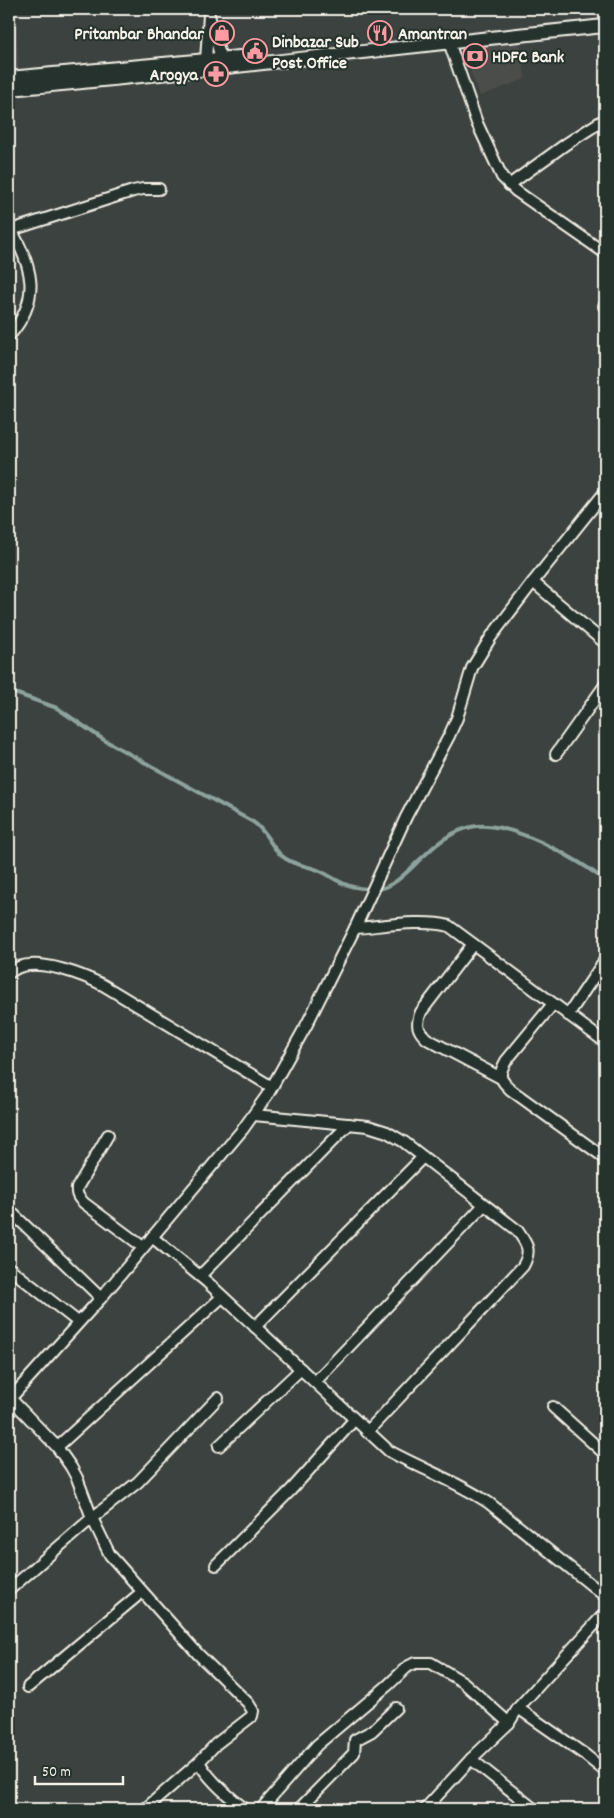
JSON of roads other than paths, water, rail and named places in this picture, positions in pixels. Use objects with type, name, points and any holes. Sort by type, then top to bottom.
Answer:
[{"type":"street","points":[[208,12],[221,59]]},
{"type":"street","points":[[206,60],[208,12]]},
{"type":"street","points":[[9,89],[304,56],[605,19]]},
{"type":"street","points":[[448,38],[605,26]]},
{"type":"street","points":[[448,38],[477,123],[502,177],[509,185],[605,253]]},
{"type":"street","points":[[9,78],[206,60],[304,56]]},
{"type":"street","points":[[509,185],[566,144],[605,120]]},
{"type":"street","points":[[9,336],[23,318],[32,289],[31,277],[10,228],[143,189],[159,189]]},
{"type":"street","points":[[144,1809],[199,1762],[216,1744],[252,1716],[253,1711],[248,1703],[198,1654],[110,1555],[92,1518],[77,1478],[57,1447],[10,1399],[101,1298],[254,1115],[307,1024],[355,928],[406,817],[458,718],[472,668],[491,637],[605,492]]},
{"type":"street","points":[[533,582],[605,643]]},
{"type":"street","points":[[556,754],[605,685]]},
{"type":"street","points":[[355,928],[401,924],[440,924],[448,926],[605,1042]]},
{"type":"street","points":[[473,944],[421,1012],[417,1021],[419,1032],[427,1039],[500,1078],[511,1090],[605,1158]]},
{"type":"street","points":[[568,1015],[605,960]]},
{"type":"street","points":[[9,973],[20,966],[30,965],[49,966],[86,976],[272,1087]]},
{"type":"street","points":[[500,1078],[501,1070],[506,1061],[553,1004]]},
{"type":"street","points":[[254,1115],[368,1126],[387,1132],[404,1142],[517,1230],[528,1250],[523,1266],[367,1432]]},
{"type":"street","points":[[200,1276],[349,1124]]},
{"type":"street","points":[[108,1135],[77,1188],[76,1193],[84,1203],[143,1247]]},
{"type":"street","points":[[255,1327],[423,1157]]},
{"type":"street","points":[[315,1382],[484,1205]]},
{"type":"street","points":[[9,1210],[101,1298]]},
{"type":"street","points":[[152,1237],[200,1276],[389,1451],[475,1494],[489,1503],[605,1596]]},
{"type":"street","points":[[9,1268],[78,1322]]},
{"type":"street","points":[[57,1447],[222,1296]]},
{"type":"street","points":[[219,1446],[300,1369]]},
{"type":"street","points":[[9,1590],[92,1518],[138,1482],[218,1398]]},
{"type":"street","points":[[553,1407],[605,1454]]},
{"type":"street","points":[[216,1565],[291,1490],[354,1420]]},
{"type":"street","points":[[28,1687],[142,1592]]},
{"type":"street","points":[[425,1809],[471,1759],[509,1723],[518,1708],[605,1613]]},
{"type":"street","points":[[261,1809],[317,1745],[407,1667],[415,1663],[431,1663],[463,1682],[509,1723]]},
{"type":"street","points":[[299,1809],[354,1753],[355,1740],[372,1731],[396,1708]]},
{"type":"street","points":[[518,1708],[584,1754],[605,1772]]},
{"type":"street","points":[[471,1759],[534,1809]]},
{"type":"street","points":[[199,1762],[204,1771],[245,1809]]},
{"type":"waterway","points":[[9,691],[57,708],[104,740],[253,822],[286,859],[320,871],[347,885],[366,889],[384,888],[410,870],[441,841],[458,831],[471,827],[485,826],[522,834],[541,842],[578,862],[605,881]]},
{"type":"place","name":"Pritambar Bhandar","points":[[222,33]]},
{"type":"place","name":"Amantran","points":[[380,33]]},
{"type":"place","name":"Dinbazar Sub Post Office","points":[[255,51]]},
{"type":"place","name":"HDFC Bank","points":[[475,56]]},
{"type":"place","name":"Arogya","points":[[216,74]]}]
